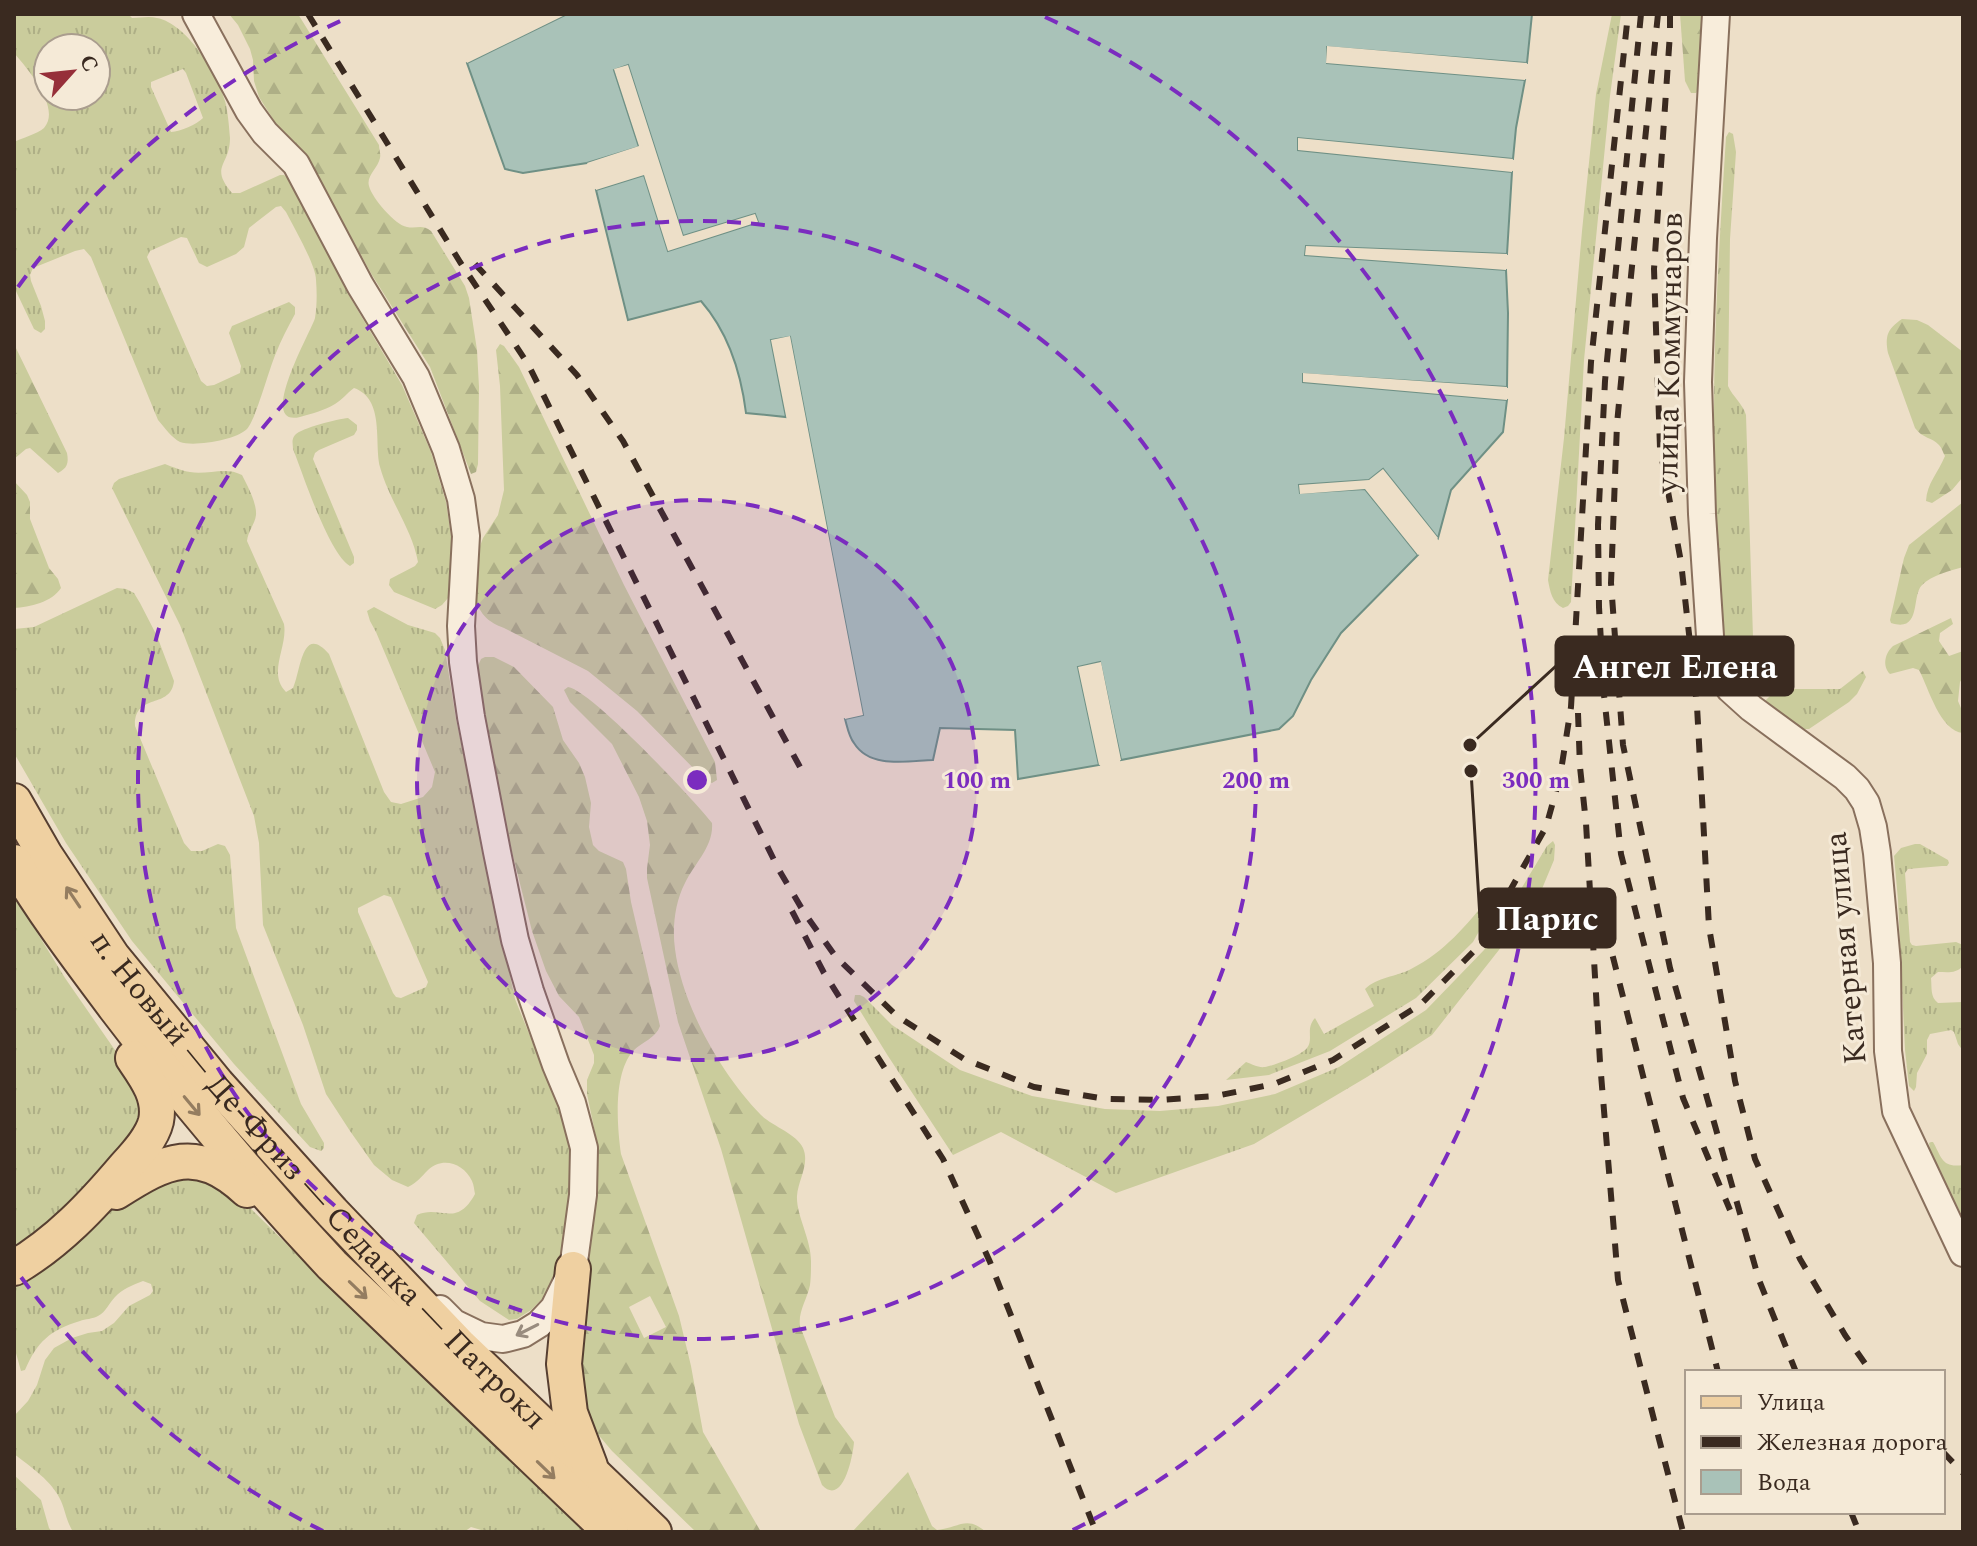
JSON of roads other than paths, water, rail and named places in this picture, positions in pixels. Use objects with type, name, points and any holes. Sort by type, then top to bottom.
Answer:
[{"type":"main road","name":"п. Новый — Де-Фриз — Седанка — Патрокл","points":[[14,801],[45,855],[112,956],[217,1084],[332,1212],[459,1345],[654,1532]]},
{"type":"main road","name":"п. Новый — Де-Фриз — Седанка — Патрокл","points":[[14,862],[70,948],[191,1105],[303,1234],[611,1532]]},
{"type":"main road","points":[[14,1268],[46,1247],[89,1209],[142,1148],[156,1122],[156,1097],[73,973],[70,948]]},
{"type":"main road","points":[[89,1209],[149,1171],[169,1164],[206,1163],[233,1177],[282,1223],[303,1234]]},
{"type":"main road","points":[[573,1269],[564,1364],[570,1413],[593,1474]]},
{"type":"street","points":[[196,14],[249,111],[265,133],[296,164],[360,285],[416,377],[446,449],[461,499],[466,536],[461,626],[473,732],[515,940],[543,1029],[572,1103],[584,1148],[583,1195],[573,1269],[554,1308],[539,1324],[523,1334],[503,1339],[481,1336],[454,1323],[355,1223],[332,1212]]},
{"type":"street","name":"улица Коммунаров","points":[[1716,14],[1698,382],[1711,651],[1717,670],[1730,689]]},
{"type":"street","name":"Катерная улица","points":[[1730,689],[1845,777],[1866,803],[1873,827],[1881,891],[1887,963],[1888,1051],[1896,1111],[1963,1253]]},
{"type":"water","points":[[567,14],[1532,14],[1527,63],[1327,47],[1327,63],[1525,80],[1513,159],[1298,138],[1298,150],[1512,172],[1507,254],[1306,246],[1305,255],[1506,270],[1507,387],[1303,374],[1303,382],[1507,400],[1503,432],[1451,490],[1438,538],[1383,469],[1369,480],[1299,485],[1300,493],[1365,489],[1418,555],[1341,633],[1311,680],[1293,716],[1279,729],[1121,760],[1100,662],[1078,667],[1099,765],[1018,779],[1015,730],[940,728],[933,760],[890,762],[869,757],[852,741],[845,719],[863,715],[790,337],[771,340],[786,417],[746,413],[732,354],[719,326],[701,301],[628,320],[596,190],[644,175],[668,251],[758,222],[755,214],[683,236],[628,65],[614,70],[639,147],[587,163],[523,173],[505,169],[467,63]]},
{"type":"railway","points":[[308,14],[460,262],[528,364],[779,870],[836,957],[897,1016],[964,1059],[1034,1087],[1106,1099],[1160,1100],[1216,1096],[1274,1084],[1333,1060],[1421,1004],[1478,947],[1546,827],[1560,777],[1571,707],[1591,362],[1628,14]]},
{"type":"railway","points":[[1641,14],[1605,381],[1598,525],[1604,695],[1621,854],[1683,1098],[1730,1210]]},
{"type":"railway","points":[[1658,14],[1617,424],[1611,583],[1623,745],[1670,968],[1759,1280],[1795,1370]]},
{"type":"railway","points":[[1670,14],[1654,269],[1660,448],[1681,562],[1697,706],[1709,927],[1735,1081],[1755,1159],[1800,1259],[1870,1370]]},
{"type":"railway","points":[[475,264],[577,375],[623,441],[800,767]]},
{"type":"railway","points":[[1578,713],[1600,1062],[1618,1280],[1683,1532]]},
{"type":"railway","points":[[1599,902],[1717,1370]]},
{"type":"railway","points":[[792,911],[824,973],[943,1159],[990,1262],[1096,1532]]},
{"type":"railway","points":[[1945,1454],[1963,1473]]},
{"type":"railway","points":[[1852,1514],[1859,1532]]},
{"type":"place","name":"Ангел Елена","points":[[1470,745]]},
{"type":"place","name":"Парис","points":[[1471,771]]}]
